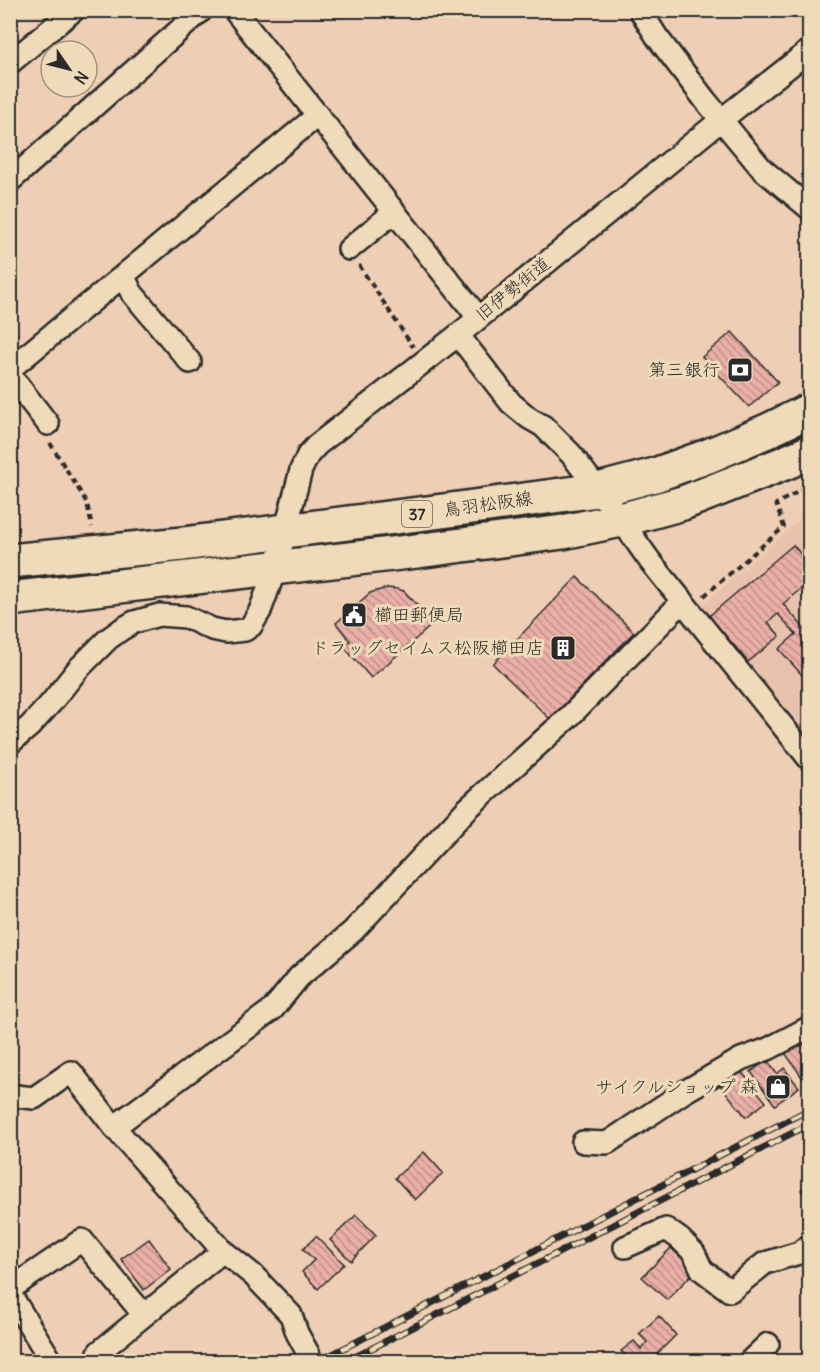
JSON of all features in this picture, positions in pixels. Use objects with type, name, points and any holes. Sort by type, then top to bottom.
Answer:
[{"type":"main road","name":"鳥羽松阪線","points":[[10,561],[183,544],[598,490],[655,475],[708,456],[810,410]]},
{"type":"main road","name":"鳥羽松阪線","points":[[10,599],[563,532],[621,520],[683,502],[810,452]]},
{"type":"street","points":[[10,63],[74,10]]},
{"type":"street","points":[[10,181],[202,10]]},
{"type":"street","points":[[234,10],[478,317]]},
{"type":"street","points":[[640,10],[657,37],[762,169],[810,209]]},
{"type":"street","name":"旧伊勢街道","points":[[10,743],[30,726],[78,669],[108,639],[134,622],[159,615],[186,617],[226,632],[245,630],[251,626],[266,598],[276,567],[301,470],[308,455],[317,445],[458,335],[810,50]]},
{"type":"street","points":[[10,369],[318,115]]},
{"type":"street","points":[[349,249],[394,212]]},
{"type":"street","points":[[123,276],[132,293],[190,362]]},
{"type":"street","points":[[458,335],[511,403],[543,426],[572,454],[650,561],[810,760]]},
{"type":"street","points":[[10,375],[48,424]]},
{"type":"street","points":[[114,1127],[273,1009],[299,977],[353,931],[467,810],[570,717],[683,601]]},
{"type":"street","points":[[583,1142],[607,1143],[694,1086],[741,1059],[768,1049],[810,1027]]},
{"type":"street","points":[[12,1095],[34,1098],[71,1072],[114,1127],[223,1251],[253,1275],[291,1315],[297,1333],[309,1355]]},
{"type":"street","points":[[625,1247],[666,1230],[680,1239],[694,1253],[702,1270],[730,1291],[765,1263],[799,1253],[810,1245]]},
{"type":"street","points":[[10,1289],[82,1240],[144,1315]]},
{"type":"street","points":[[99,1352],[223,1251]]},
{"type":"street","points":[[10,1294],[52,1362]]},
{"type":"street","points":[[749,1362],[768,1344]]},
{"type":"path","points":[[349,249],[423,362]]},
{"type":"path","points":[[48,424],[43,432],[87,503],[93,533]]},
{"type":"path","points":[[683,601],[705,596],[784,527],[776,504],[810,485]]},
{"type":"shaded area","points":[[809,512],[809,744],[699,608]]},
{"type":"building","name":"第三銀行","points":[[732,332],[778,382],[749,407],[702,357]]},
{"type":"building","points":[[793,545],[810,565],[810,581],[783,604],[810,635],[810,684],[779,649],[796,634],[778,614],[768,622],[780,636],[748,662],[709,616]]},
{"type":"building","name":"ドラッグセイムス松阪櫛田店","points":[[577,577],[634,632],[550,719],[493,664]]},
{"type":"building","points":[[387,588],[404,591],[434,623],[371,678],[343,646],[350,641],[336,623],[370,593]]},
{"type":"building","points":[[804,1034],[810,1042],[810,1080],[806,1083],[783,1050]]},
{"type":"building","points":[[767,1060],[777,1074],[784,1068],[799,1087],[775,1105],[751,1072]]},
{"type":"building","points":[[740,1070],[766,1102],[746,1117],[721,1086]]},
{"type":"building","points":[[424,1152],[443,1173],[415,1200],[395,1178]]},
{"type":"building","points":[[810,1184],[810,1201],[801,1190]]},
{"type":"building","points":[[356,1215],[376,1235],[351,1261],[330,1240]]},
{"type":"building","points":[[316,1236],[344,1264],[318,1289],[302,1272],[314,1260],[303,1249]]},
{"type":"building","points":[[149,1239],[171,1269],[144,1290],[121,1259]]},
{"type":"building","points":[[671,1248],[695,1271],[667,1300],[642,1277]]},
{"type":"building","points":[[659,1316],[676,1335],[649,1362],[632,1362],[621,1351],[634,1341],[641,1349],[647,1342],[639,1334]]},
{"type":"railway","points":[[317,1362],[810,1109]]},
{"type":"railway","points":[[345,1362],[810,1124]]},
{"type":"place","name":"第三銀行","points":[[740,370]]},
{"type":"place","name":"櫛田郵便局","points":[[354,615]]},
{"type":"place","name":"ドラッグセイムス松阪櫛田店","points":[[563,648]]},
{"type":"place","name":"サイクルショップ 森","points":[[778,1087]]}]
